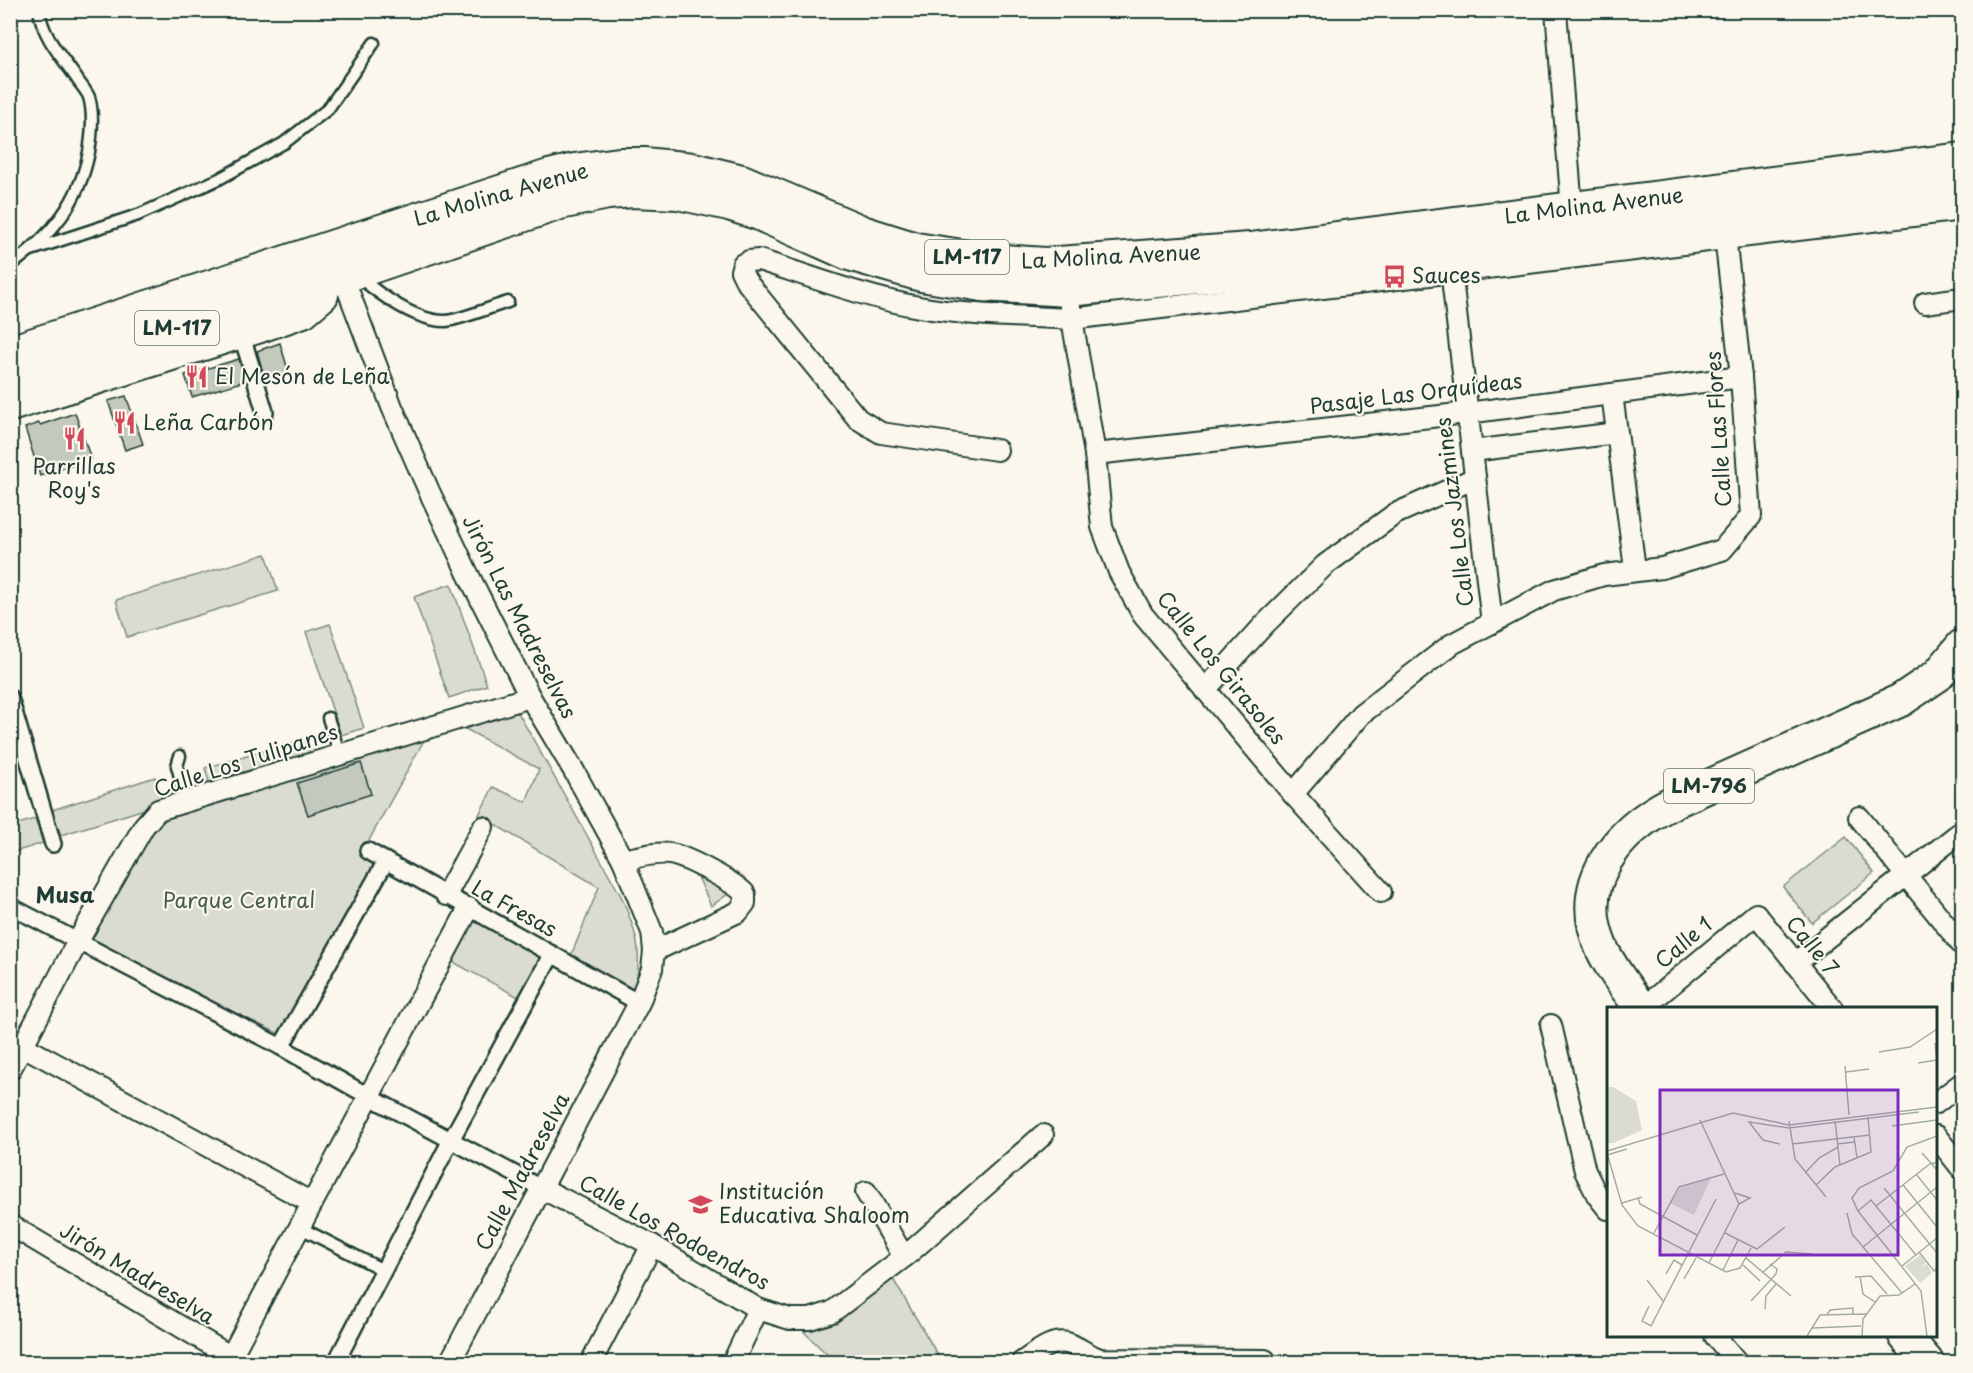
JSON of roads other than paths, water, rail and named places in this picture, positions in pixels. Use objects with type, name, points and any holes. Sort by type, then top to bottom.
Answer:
[{"type":"main road","name":"La Molina Avenue","points":[[10,352],[549,176],[596,166],[645,164],[693,169],[742,181],[865,233],[916,249],[945,255],[1017,262],[1071,290],[1250,249],[1962,159]]},
{"type":"main road","name":"La Molina Avenue","points":[[10,380],[348,275],[560,203],[608,194],[655,191],[695,196],[757,213],[849,254],[913,273],[982,285],[1071,290],[1450,263],[1724,229],[1962,189]]},
{"type":"main road","name":"La Molina Avenue","points":[[10,405],[241,333],[303,311],[348,275]]},
{"type":"main road","name":"LM-796","points":[[1641,1007],[1609,961],[1594,924],[1594,898],[1600,871],[1612,849],[1624,836],[1654,812],[1672,802],[1901,700],[1938,675],[1962,646]]},
{"type":"main road","points":[[1907,1337],[1927,1362]]},
{"type":"street","points":[[1556,10],[1572,209]]},
{"type":"street","points":[[1724,229],[1962,210]]},
{"type":"street","name":"Calle Las Flores","points":[[1293,794],[1361,714],[1452,644],[1554,590],[1604,574],[1662,568],[1722,550],[1751,516],[1741,377],[1724,229]]},
{"type":"street","name":"Jirón Las Madreselvas","points":[[331,247],[348,275],[392,407],[429,491],[530,697],[623,860],[652,932],[654,951],[652,969],[639,1004]]},
{"type":"street","points":[[997,450],[881,433],[858,419],[746,281],[741,271],[743,264],[759,260],[873,297],[957,313],[1071,290]]},
{"type":"street","name":"Calle Los Jazmines","points":[[1450,263],[1492,623]]},
{"type":"street","name":"Calle Los Girasoles","points":[[1071,290],[1095,454],[1102,527],[1119,572],[1143,615],[1293,794],[1381,892]]},
{"type":"street","points":[[1925,303],[1962,298]]},
{"type":"street","points":[[241,333],[265,412]]},
{"type":"street","name":"Pasaje Las Orquídeas","points":[[1095,454],[1467,413],[1741,377]]},
{"type":"street","points":[[1611,394],[1635,569]]},
{"type":"street","points":[[1472,451],[1617,433]]},
{"type":"street","points":[[1205,690],[1265,624],[1325,565],[1395,514],[1475,478]]},
{"type":"street","name":"Calle Los Tulipanes","points":[[10,1070],[17,1042],[144,826],[158,810],[530,697]]},
{"type":"street","points":[[10,699],[53,844]]},
{"type":"street","points":[[1859,817],[1962,945]]},
{"type":"street","points":[[446,895],[483,827]]},
{"type":"street","points":[[1795,963],[1962,831]]},
{"type":"street","name":"La Fresas","points":[[368,851],[639,1004]]},
{"type":"street","points":[[623,860],[670,854],[683,858],[737,886],[745,894],[746,899],[738,912],[654,951]]},
{"type":"street","points":[[281,1047],[386,861]]},
{"type":"street","points":[[10,906],[281,1047],[541,1188]]},
{"type":"street","points":[[233,1361],[299,1227],[469,908]]},
{"type":"street","name":"Calle 1","points":[[1643,1007],[1756,915]]},
{"type":"street","name":"Calle 7","points":[[1756,915],[1831,1007]]},
{"type":"street","points":[[336,1362],[451,1140],[552,954]]},
{"type":"street","name":"Calle Madreselva","points":[[450,1362],[639,1004]]},
{"type":"street","points":[[1551,1025],[1585,1171],[1597,1195],[1607,1208]]},
{"type":"street","points":[[17,1042],[312,1203]]},
{"type":"street","points":[[1937,1102],[1962,1083]]},
{"type":"street","name":"Calle Los Rodoendros","points":[[541,1188],[652,1245],[758,1309],[790,1319],[810,1319],[832,1312],[904,1257],[1043,1135]]},
{"type":"street","points":[[1937,1138],[1962,1169]]},
{"type":"street","points":[[866,1192],[904,1257]]},
{"type":"street","name":"Jirón Madreselva","points":[[10,1225],[233,1361]]},
{"type":"street","points":[[591,1362],[652,1245]]},
{"type":"street","points":[[733,1362],[758,1309]]},
{"type":"street","points":[[1717,1337],[1737,1362]]},
{"type":"street","points":[[1022,1362],[1046,1346],[1063,1342],[1100,1359],[1265,1360]]},
{"type":"lane","points":[[10,266],[31,250],[53,228],[70,203],[84,177],[92,133],[89,96],[49,38],[41,24],[39,10]]},
{"type":"lane","points":[[31,250],[138,215],[219,179],[284,143],[327,109],[374,43]]},
{"type":"lane","points":[[348,275],[386,300],[430,318],[446,321],[508,302]]},
{"type":"lane","points":[[328,718],[340,755]]},
{"type":"lane","points":[[180,756],[177,766],[187,802]]},
{"type":"lane","points":[[299,1227],[383,1270]]},
{"type":"place","name":"Sauces","points":[[1394,276]]},
{"type":"place","name":"El Mesón de Leña","points":[[197,377]]},
{"type":"place","name":"Leña Carbón","points":[[125,423]]},
{"type":"place","name":"Parrillas Roy's","points":[[74,439]]},
{"type":"place","name":"Institución Educativa Shaloom","points":[[701,1204]]},
{"type":"district","name":"Musa","points":[[65,895]]},
{"type":"park label","name":"Parque Central","points":[[239,901]]}]
